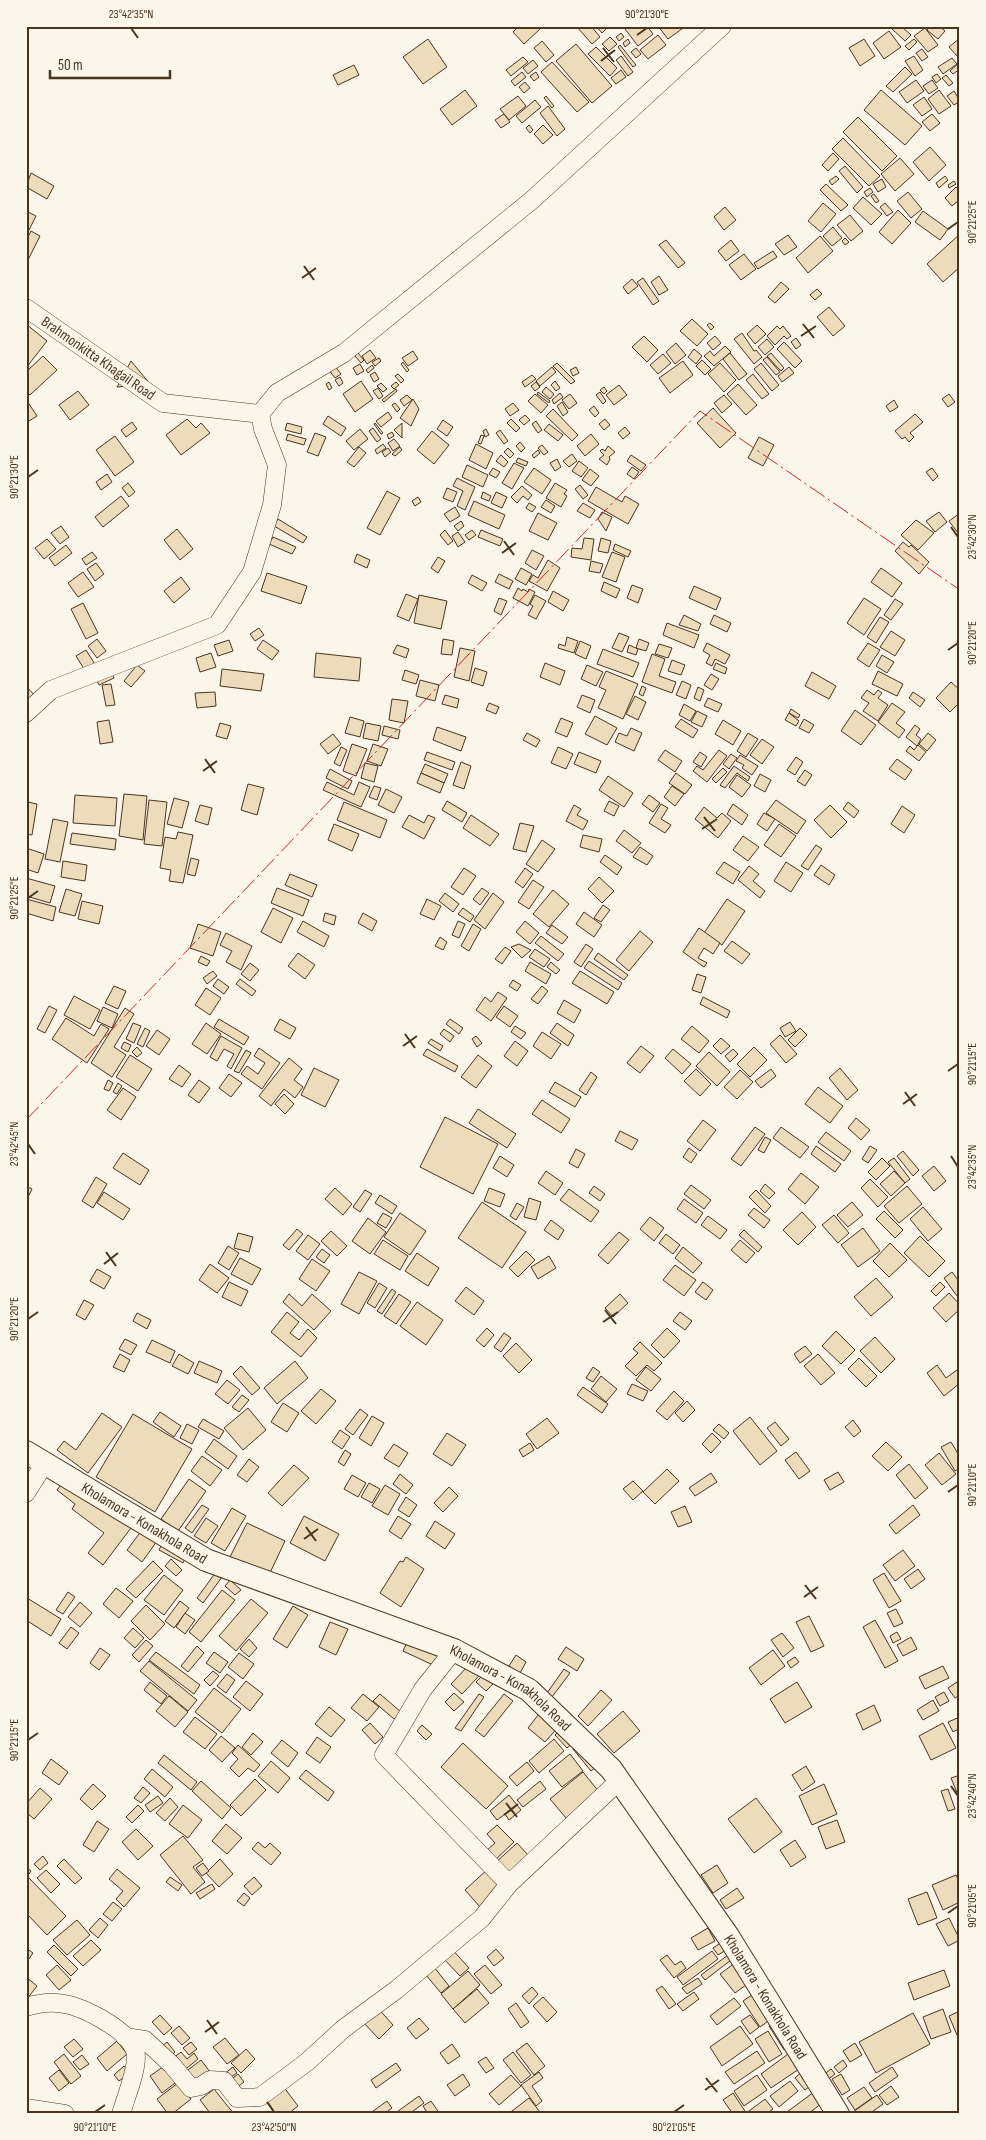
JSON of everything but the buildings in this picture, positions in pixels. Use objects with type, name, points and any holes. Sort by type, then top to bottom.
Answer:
[{"type":"main road","name":"Kholamora - Konakhola Road","points":[[26,1452],[206,1560],[454,1650],[529,1690],[610,1769],[728,1936],[838,2114]]},
{"type":"street","points":[[26,714],[51,690],[217,625],[252,572],[272,505],[277,465],[263,429],[260,414],[277,393],[344,353],[532,200],[722,26]]},
{"type":"street","name":"Brahmonkitta Khagail Road","points":[[26,308],[162,403],[260,414]]},
{"type":"street","points":[[26,1493],[46,1463]]},
{"type":"street","points":[[454,1650],[423,1689],[384,1754],[509,1884]]},
{"type":"street","points":[[125,2037],[145,2040],[172,2065],[191,2088],[210,2080],[224,2081],[237,2098],[260,2097],[307,2062],[343,2029],[396,1990],[482,1918],[509,1884],[618,1781]]},
{"type":"street","points":[[26,2007],[45,2003],[70,2006],[100,2018],[125,2037],[134,2050],[136,2064],[121,2114]]},
{"type":"street","points":[[26,2108],[65,2114]]},
{"type":"power","points":[[26,1120],[700,411],[960,590]]}]
